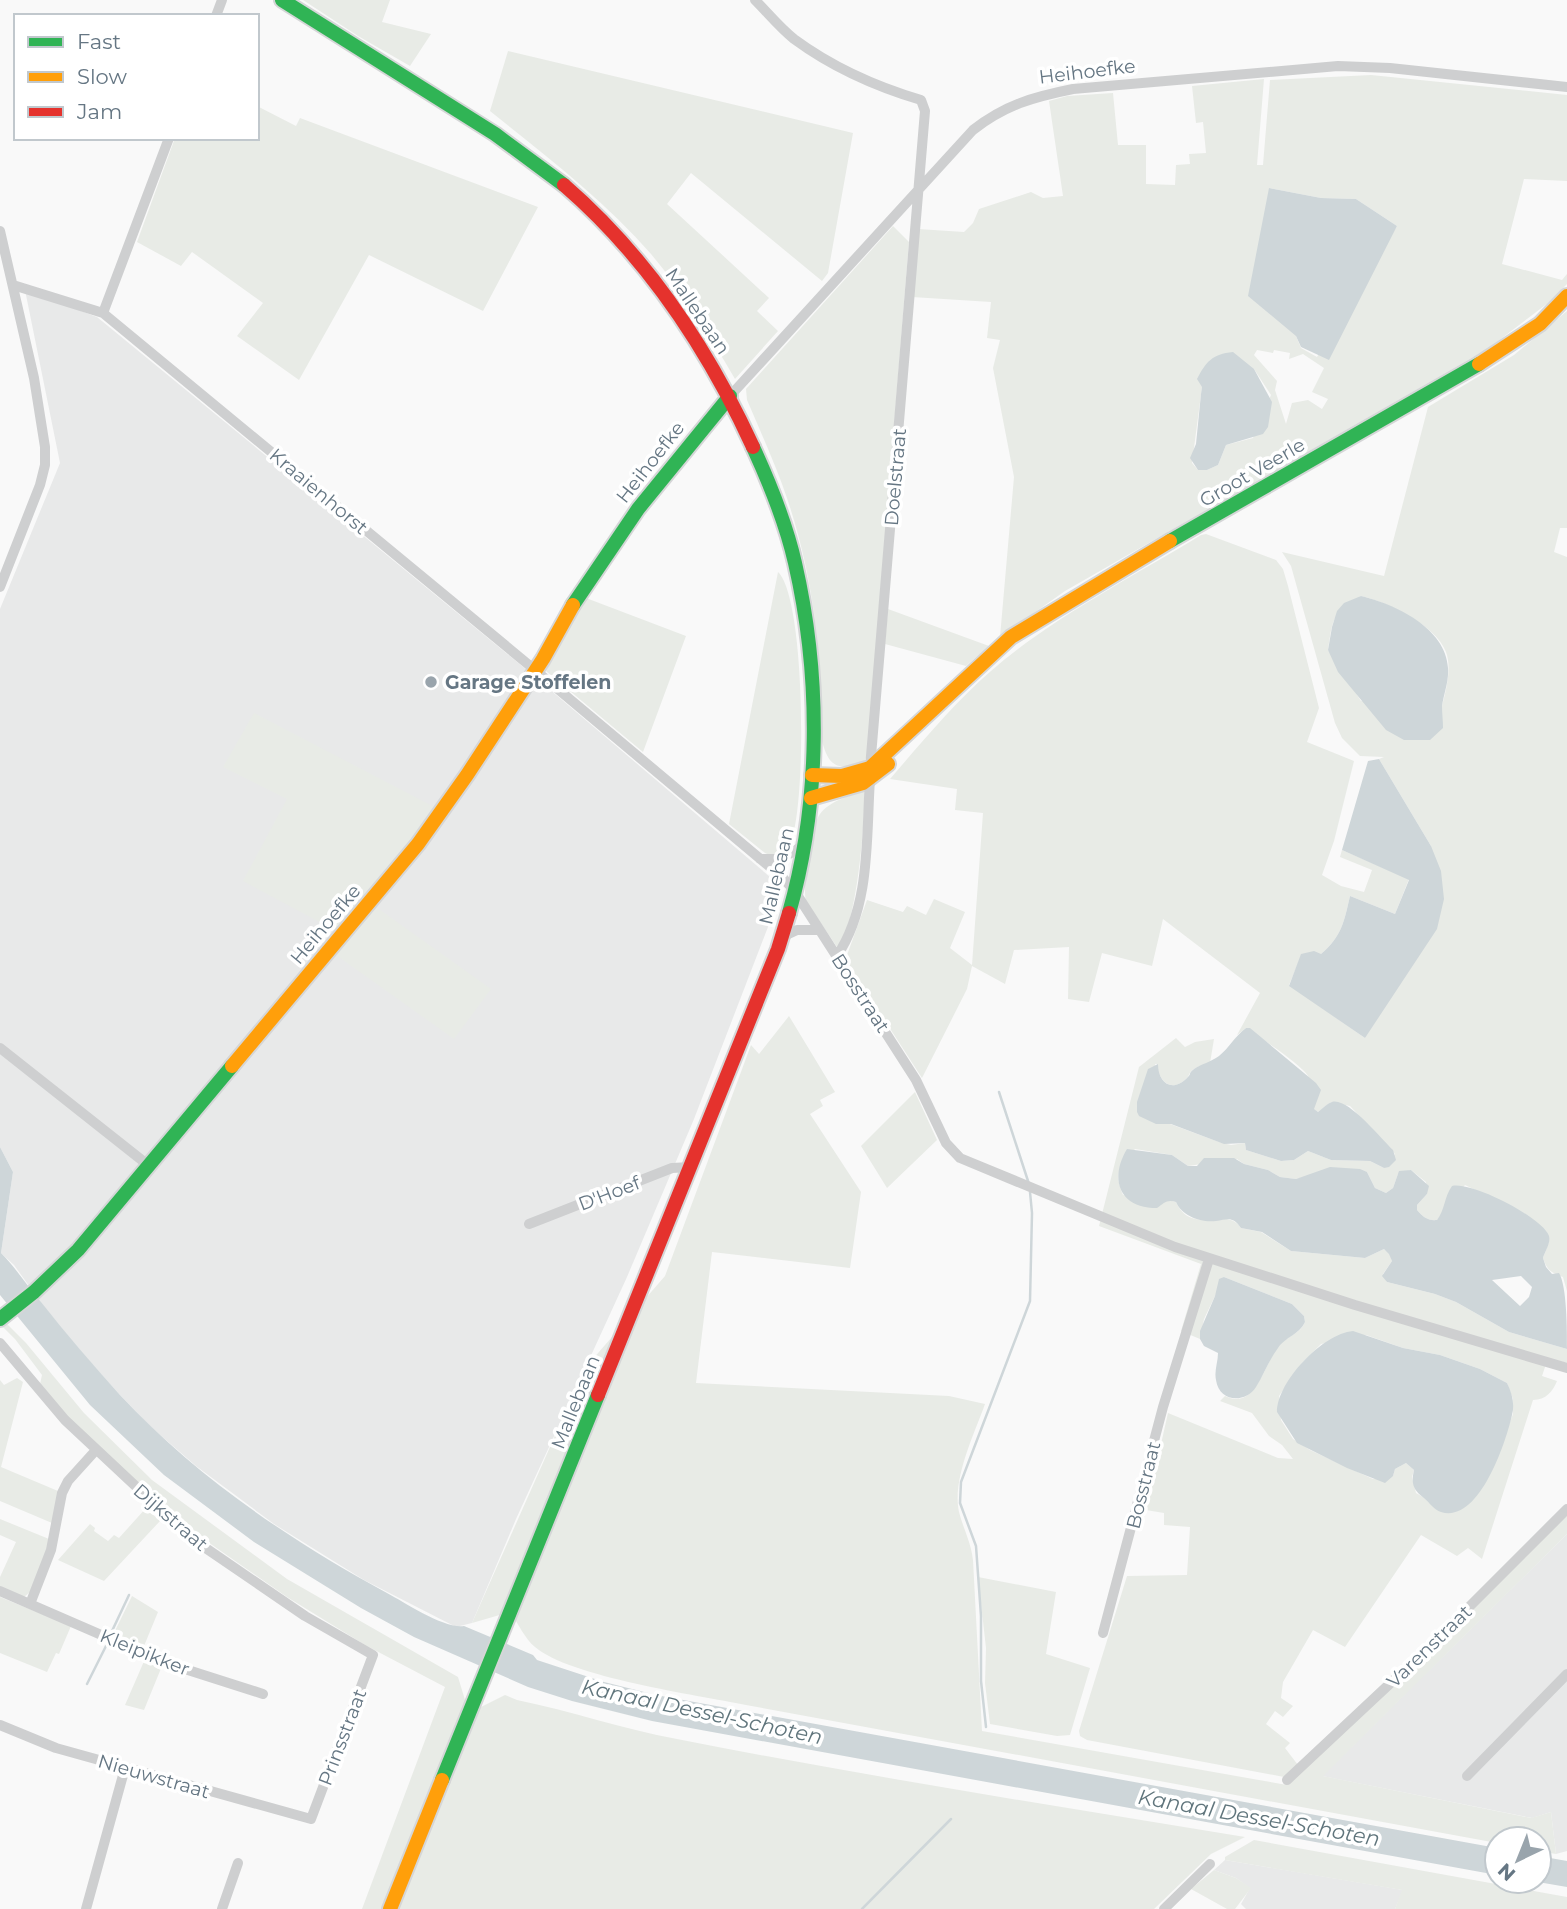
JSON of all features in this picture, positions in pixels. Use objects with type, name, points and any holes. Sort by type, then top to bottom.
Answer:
[{"type":"main road","name":"Mallebaan","points":[[282,0],[518,149],[569,190],[625,246],[670,299],[730,396],[766,477],[794,562],[810,666],[811,797],[804,845],[782,937],[390,1909]]},
{"type":"main road","name":"Groot Veerle","points":[[811,797],[841,791],[870,774],[878,762],[958,684],[1011,637],[1243,498],[1470,370],[1539,324],[1567,296]]},
{"type":"main road","name":"Heihoefke","points":[[5,1316],[78,1250],[418,844],[535,670],[615,540],[668,468],[730,396]]},
{"type":"main road","name":"Groot Veerle","points":[[812,775],[870,774]]},
{"type":"street","name":"Doelstraat","points":[[755,0],[793,38],[859,77],[884,89],[921,100],[925,111],[861,900],[848,939],[837,956]]},
{"type":"street","name":"Heihoefke","points":[[730,396],[973,130],[991,115],[1033,97],[1073,89],[1338,66],[1390,68],[1567,88]]},
{"type":"street","points":[[103,313],[168,140]]},
{"type":"street","points":[[0,231],[34,378],[45,447],[45,465],[40,485],[0,587]]},
{"type":"street","name":"Kraaienhorst","points":[[13,285],[103,313],[535,670]]},
{"type":"street","name":"Bosstraat","points":[[535,670],[794,890],[916,1080],[946,1143],[960,1158],[1087,1212],[1209,1258],[1567,1368]]},
{"type":"street","points":[[760,859],[781,859],[804,845]]},
{"type":"street","points":[[782,937],[797,930],[819,930]]},
{"type":"street","points":[[0,1048],[148,1165]]},
{"type":"street","name":"D'Hoef","points":[[529,1224],[672,1168],[691,1167]]},
{"type":"street","name":"Bosstraat","points":[[1103,1633],[1163,1407],[1209,1258]]},
{"type":"street","name":"Dijkstraat","points":[[0,1343],[65,1420],[191,1538],[305,1616],[373,1655]]},
{"type":"street","points":[[30,1604],[51,1550],[64,1487],[96,1450]]},
{"type":"street","name":"Varenstraat","points":[[1287,1780],[1428,1648],[1567,1509]]},
{"type":"street","name":"Kleipikker","points":[[0,1591],[166,1663],[263,1694]]},
{"type":"street","name":"Prinsstraat","points":[[311,1819],[373,1655]]},
{"type":"street","points":[[1466,1776],[1567,1674]]},
{"type":"street","name":"Nieuwstraat","points":[[0,1725],[57,1748],[311,1819]]},
{"type":"street","points":[[86,1909],[125,1768]]},
{"type":"street","points":[[222,1909],[238,1863]]},
{"type":"street","points":[[1164,1909],[1210,1864]]},
{"type":"shaded area","points":[[303,0],[390,0],[382,22],[431,34],[410,66]]},
{"type":"shaded area","points":[[508,51],[853,133],[828,273],[822,281],[691,173],[667,204],[769,298],[757,311],[778,331],[735,379],[696,315],[633,234],[594,197],[490,111]]},
{"type":"shaded area","points":[[1371,75],[1567,95],[1567,181],[1524,179],[1502,264],[1562,280],[1567,274],[1567,284],[1548,303],[1489,348],[1065,591],[1000,637],[1014,477],[993,368],[1000,340],[987,338],[991,302],[912,297],[918,229],[964,232],[973,223],[979,209],[1031,192],[1043,198],[1063,196],[1049,101],[1067,96],[1113,93],[1118,145],[1146,145],[1146,184],[1175,185],[1176,165],[1190,164],[1189,154],[1206,153],[1203,122],[1196,123],[1192,86],[1264,79],[1257,165],[1263,165],[1270,80]],"holes":[[[1269,188],[1321,198],[1356,199],[1397,226],[1317,357],[1301,348],[1296,336]],[[1257,350],[1290,353],[1289,359],[1303,354],[1324,368],[1312,392],[1328,399],[1322,409],[1308,400],[1292,403],[1286,424],[1275,390],[1277,381],[1254,355]],[[1254,369],[1271,395],[1253,438],[1226,445],[1218,465],[1207,470],[1198,470],[1192,463],[1202,387]]]},
{"type":"shaded area","points":[[259,107],[296,126],[300,118],[538,207],[483,311],[369,255],[299,380],[237,336],[263,303],[192,252],[181,266],[137,242],[174,140],[259,140]]},
{"type":"shaded area","points":[[893,226],[909,242],[867,756],[864,762],[842,766],[836,765],[828,757],[822,741],[818,643],[801,546],[782,484],[747,400],[746,389]]},
{"type":"shaded area","points":[[25,290],[97,317],[528,671],[783,888],[694,1119],[627,1277],[516,1519],[472,1623],[456,1627],[364,1580],[274,1524],[196,1466],[151,1427],[121,1396],[82,1353],[14,1265],[1,1253],[13,1172],[0,1147],[0,609],[60,463]]},
{"type":"shaded area","points":[[1567,311],[1567,528],[1560,528],[1554,552],[1567,557],[1567,1291],[1563,1277],[1552,1272],[1546,1265],[1543,1258],[1549,1242],[1529,1216],[1465,1185],[1437,1220],[1428,1219],[1417,1210],[1417,1205],[1427,1194],[1426,1182],[1411,1170],[1398,1174],[1393,1188],[1386,1193],[1375,1188],[1367,1172],[1339,1168],[1296,1179],[1280,1177],[1237,1159],[1188,1166],[1172,1155],[1135,1149],[1118,1174],[1123,1195],[1176,1202],[1191,1218],[1227,1219],[1241,1228],[1261,1232],[1291,1251],[1365,1258],[1384,1249],[1390,1254],[1392,1261],[1383,1274],[1387,1282],[1435,1294],[1456,1302],[1509,1332],[1567,1349],[1567,1363],[1548,1358],[1542,1376],[1557,1381],[1548,1394],[1533,1400],[1482,1559],[1468,1548],[1457,1556],[1421,1535],[1345,1647],[1313,1630],[1283,1682],[1281,1698],[1293,1706],[1283,1717],[1275,1711],[1266,1724],[1290,1743],[1285,1748],[1298,1765],[1284,1777],[1087,1740],[1080,1736],[1079,1731],[1127,1576],[1187,1575],[1190,1527],[1164,1525],[1164,1513],[1146,1510],[1168,1413],[1278,1458],[1293,1459],[1282,1445],[1269,1436],[1252,1413],[1220,1401],[1225,1396],[1236,1399],[1245,1397],[1252,1391],[1280,1344],[1297,1332],[1305,1322],[1304,1316],[1292,1304],[1224,1277],[1204,1319],[1200,1339],[1181,1331],[1201,1264],[1099,1226],[1139,1067],[1176,1038],[1185,1047],[1195,1042],[1214,1039],[1210,1063],[1194,1069],[1176,1085],[1163,1081],[1155,1064],[1170,1124],[1219,1142],[1231,1145],[1245,1143],[1246,1150],[1281,1161],[1294,1160],[1308,1151],[1331,1160],[1370,1161],[1384,1168],[1395,1154],[1350,1106],[1331,1102],[1318,1112],[1313,1109],[1312,1088],[1304,1071],[1246,1028],[1237,1035],[1260,993],[1163,919],[1152,966],[1102,953],[1089,1002],[1068,999],[1069,947],[1014,950],[1005,984],[972,966],[967,989],[922,1078],[847,962],[847,955],[867,900],[903,912],[907,906],[926,915],[934,899],[965,912],[950,948],[972,965],[983,813],[955,810],[957,789],[890,779],[964,696],[1014,652],[1093,599],[1201,535],[1206,534],[1276,560],[1283,569],[1288,586],[1319,708],[1307,742],[1354,761],[1334,841],[1322,875],[1341,886],[1364,892],[1372,870],[1340,857],[1342,850],[1409,879],[1395,914],[1350,896],[1344,921],[1334,941],[1321,954],[1302,954],[1289,985],[1365,1038],[1431,846],[1379,759],[1384,757],[1360,756],[1342,738],[1335,723],[1291,566],[1282,552],[1384,576],[1428,407],[1514,355]],"holes":[[[1361,596],[1384,603],[1410,616],[1441,642],[1448,665],[1442,706],[1361,701],[1328,650],[1333,623],[1339,612]],[[1366,1335],[1403,1348],[1440,1355],[1480,1369],[1507,1383],[1513,1399],[1513,1414],[1493,1466],[1423,1497],[1416,1493],[1412,1477],[1414,1470],[1406,1463],[1395,1469],[1393,1476],[1373,1479],[1310,1450],[1293,1439],[1281,1420],[1279,1396],[1302,1363],[1321,1344]]]},
{"type":"shaded area","points":[[778,572],[787,590],[794,620],[799,660],[801,749],[796,823],[789,846],[774,857],[729,824]]},
{"type":"shaded area","points":[[586,598],[686,636],[643,752],[546,671]]},
{"type":"shaded area","points":[[888,609],[989,646],[966,666],[885,644]]},
{"type":"shaded area","points":[[254,713],[442,811],[369,902],[491,989],[454,1039],[329,950],[342,934],[243,881],[287,799],[223,767]]},
{"type":"shaded area","points":[[864,791],[861,848],[854,899],[844,938],[837,947],[806,901],[808,857],[813,831],[824,809],[834,802]]},
{"type":"shaded area","points":[[789,1016],[835,1092],[820,1100],[823,1106],[810,1114],[861,1192],[850,1268],[712,1252],[696,1383],[949,1396],[985,1404],[965,1457],[958,1499],[959,1512],[973,1560],[982,1731],[1287,1785],[1382,1697],[1567,1515],[1567,1534],[1323,1776],[1531,1818],[1551,1812],[1553,1825],[1483,1825],[1483,1840],[746,1705],[635,1684],[552,1658],[531,1644],[510,1612],[472,1623],[585,1368],[665,1276],[751,1045],[759,1054]]},
{"type":"shaded area","points":[[915,1092],[937,1140],[887,1188],[861,1146]]},
{"type":"shaded area","points":[[4,1321],[26,1343],[84,1413],[152,1480],[287,1579],[458,1677],[469,1713],[505,1695],[637,1730],[748,1753],[1245,1837],[1211,1854],[1154,1909],[362,1909],[445,1687],[365,1645],[287,1597],[182,1524],[69,1418],[40,1384],[42,1375],[1,1325]]},
{"type":"shaded area","points":[[17,1378],[23,1382],[1,1467],[58,1491],[52,1523],[0,1501],[0,1380],[4,1385]]},
{"type":"shaded area","points":[[146,1508],[160,1521],[104,1581],[58,1560],[90,1524],[95,1528],[94,1531],[108,1541],[114,1535],[119,1538]]},
{"type":"shaded area","points":[[0,1519],[49,1539],[48,1549],[30,1592],[24,1597],[0,1587],[0,1577],[16,1542],[0,1535]]},
{"type":"shaded area","points":[[1567,1534],[1567,1851],[1556,1854],[1551,1812],[1532,1818],[1322,1776]]},
{"type":"shaded area","points":[[978,1577],[1056,1592],[1046,1654],[1090,1668],[1070,1735],[1057,1736],[990,1724],[985,1683],[986,1648]]},
{"type":"shaded area","points":[[132,1596],[158,1612],[144,1646],[114,1633]]},
{"type":"shaded area","points":[[0,1597],[71,1626],[59,1654],[56,1653],[47,1672],[0,1653]]},
{"type":"shaded area","points":[[145,1659],[162,1666],[144,1710],[125,1705]]},
{"type":"shaded area","points":[[1553,1829],[1556,1854],[1553,1853]]},
{"type":"shaded area","points":[[1254,1840],[1483,1882],[1483,1895],[1553,1894],[1567,1897],[1567,1909],[1395,1909],[1402,1890],[1225,1860],[1225,1857]]},
{"type":"shaded area","points":[[1225,1860],[1403,1890],[1395,1909],[1246,1909],[1241,1904],[1250,1888],[1236,1878],[1214,1870]]},
{"type":"shaded area","points":[[1214,1870],[1236,1878],[1251,1888],[1235,1909],[1227,1909],[1191,1889]]},
{"type":"water","points":[[1269,188],[1321,198],[1356,199],[1397,226],[1329,360],[1301,347],[1296,336],[1248,296]]},
{"type":"water","points":[[1233,352],[1254,369],[1272,402],[1268,427],[1263,434],[1226,445],[1218,465],[1207,470],[1198,470],[1190,458],[1196,444],[1202,387],[1197,379],[1210,360]]},
{"type":"water","points":[[1361,596],[1389,605],[1416,620],[1429,630],[1445,654],[1448,673],[1442,706],[1443,728],[1430,740],[1404,740],[1386,730],[1338,672],[1328,650],[1332,627],[1337,611],[1344,603]]},
{"type":"water","points":[[1379,759],[1431,846],[1441,871],[1444,899],[1437,929],[1365,1038],[1289,986],[1301,954],[1314,951],[1321,954],[1334,941],[1344,921],[1350,896],[1395,914],[1409,880],[1342,850],[1368,761]]},
{"type":"water","points":[[1246,1028],[1250,1028],[1316,1083],[1321,1090],[1314,1109],[1318,1112],[1332,1102],[1347,1106],[1393,1150],[1396,1160],[1384,1168],[1370,1161],[1331,1160],[1308,1151],[1294,1160],[1281,1161],[1246,1150],[1245,1143],[1224,1144],[1171,1124],[1156,1124],[1139,1116],[1137,1102],[1148,1069],[1158,1064],[1163,1081],[1176,1085],[1194,1069],[1219,1056]]},
{"type":"water","name":"Kanaal Dessel-Schoten","points":[[0,1147],[13,1172],[1,1253],[120,1395],[180,1453],[246,1505],[315,1552],[425,1614],[446,1624],[464,1626],[533,1655],[537,1660],[604,1682],[656,1695],[1483,1845],[1483,1872],[652,1721],[528,1687],[414,1637],[361,1608],[254,1542],[164,1475],[90,1405],[0,1295]]},
{"type":"water","points":[[1127,1149],[1172,1155],[1188,1166],[1197,1166],[1204,1158],[1234,1158],[1280,1177],[1296,1179],[1330,1167],[1360,1169],[1367,1172],[1375,1188],[1386,1193],[1393,1188],[1399,1171],[1411,1170],[1429,1186],[1427,1194],[1417,1205],[1417,1210],[1426,1218],[1434,1220],[1440,1216],[1452,1186],[1474,1189],[1489,1195],[1534,1219],[1549,1236],[1549,1244],[1543,1258],[1552,1274],[1559,1273],[1562,1279],[1567,1349],[1509,1332],[1456,1302],[1435,1294],[1387,1282],[1382,1276],[1392,1261],[1384,1249],[1365,1258],[1291,1251],[1262,1232],[1241,1228],[1233,1220],[1210,1221],[1193,1218],[1176,1202],[1168,1201],[1157,1208],[1134,1203],[1121,1190],[1119,1171]],"holes":[[[1521,1276],[1532,1287],[1529,1297],[1520,1306],[1492,1280]]]},
{"type":"water","points":[[1224,1277],[1292,1304],[1304,1316],[1305,1322],[1278,1348],[1256,1387],[1246,1396],[1239,1398],[1227,1396],[1218,1387],[1215,1373],[1218,1353],[1204,1346],[1200,1339],[1200,1331],[1219,1279]]},
{"type":"water","points":[[1353,1331],[1403,1348],[1440,1355],[1480,1369],[1507,1383],[1513,1407],[1504,1443],[1479,1494],[1467,1506],[1455,1512],[1436,1510],[1415,1489],[1414,1470],[1406,1463],[1395,1469],[1393,1476],[1385,1483],[1297,1443],[1277,1412],[1285,1387],[1303,1361],[1315,1350],[1341,1334]]},
{"type":"water","points":[[1553,1858],[1567,1861],[1567,1887],[1553,1885]]},
{"type":"waterway","points":[[999,1092],[1029,1184]]},
{"type":"waterway","points":[[986,1727],[981,1681],[981,1616],[976,1546],[960,1503],[961,1482],[1030,1301],[1030,1192]]},
{"type":"waterway","points":[[112,1631],[129,1595]]},
{"type":"waterway","points":[[87,1684],[106,1646]]},
{"type":"waterway","points":[[862,1909],[951,1819]]},
{"type":"traffic: fast","points":[[282,0],[495,134],[564,185]]},
{"type":"traffic: fast","points":[[1170,541],[1479,364]]},
{"type":"traffic: fast","points":[[573,605],[638,509],[730,396]]},
{"type":"traffic: fast","points":[[753,447],[787,533],[804,606],[810,650],[814,738],[812,783],[800,870],[789,913]]},
{"type":"traffic: fast","points":[[0,1319],[34,1292],[78,1250],[232,1066]]},
{"type":"traffic: fast","points":[[442,1780],[598,1395]]},
{"type":"traffic: slow","points":[[1479,364],[1540,324],[1567,296]]},
{"type":"traffic: slow","points":[[812,775],[842,776],[870,768],[1011,637],[1170,541]]},
{"type":"traffic: slow","points":[[232,1066],[418,844],[543,659],[573,605]]},
{"type":"traffic: slow","points":[[811,798],[863,783],[888,764]]},
{"type":"traffic: slow","points":[[390,1909],[442,1780]]},
{"type":"traffic: jam","points":[[564,185],[622,242],[672,306],[716,375],[753,447]]},
{"type":"traffic: jam","points":[[598,1395],[778,949],[789,913]]},
{"type":"place","name":"Garage Stoffelen","points":[[431,682]]}]
